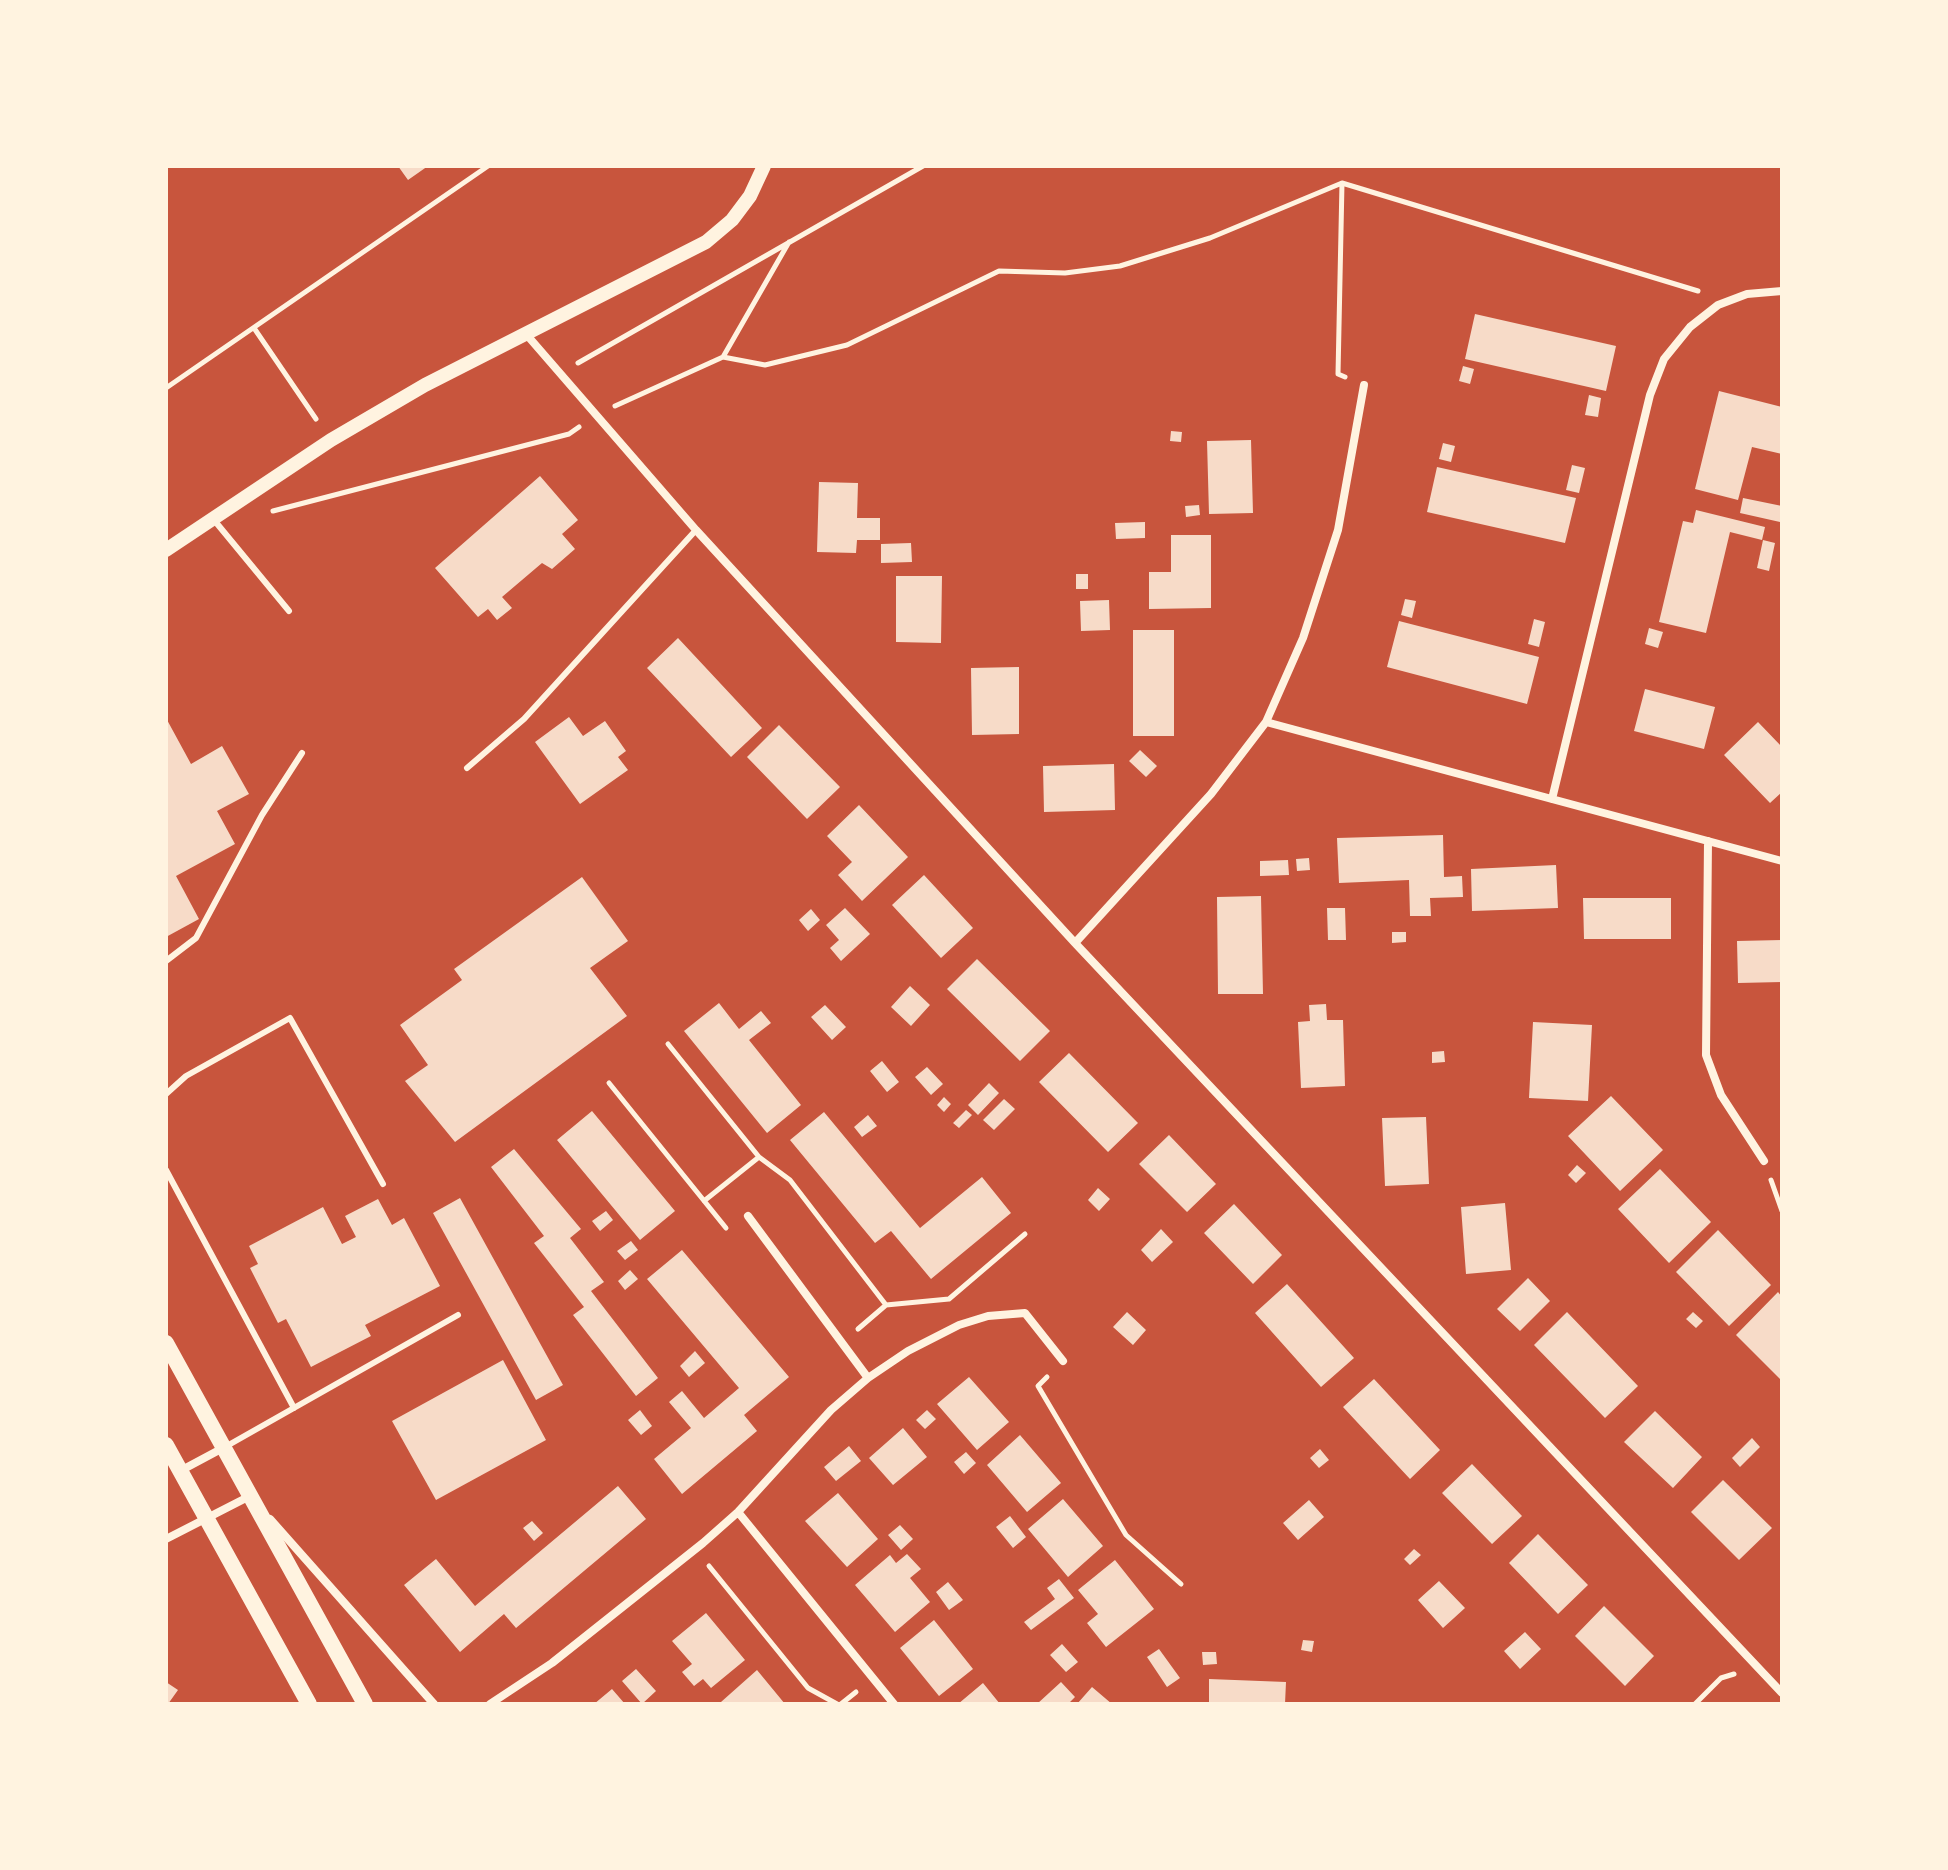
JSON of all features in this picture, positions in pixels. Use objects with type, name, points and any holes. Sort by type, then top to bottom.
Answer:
[{"type":"main road","points":[[166,1343],[365,1704]]},
{"type":"main road","points":[[166,1445],[309,1704]]},
{"type":"street","points":[[166,550],[331,440],[425,385],[706,242],[732,220],[750,196],[764,166]]},
{"type":"street","points":[[1552,799],[1650,395],[1664,359],[1690,327],[1718,305],[1747,294],[1782,291]]},
{"type":"street","points":[[526,334],[696,530],[1075,943],[1782,1693]]},
{"type":"street","points":[[1075,943],[1211,794],[1266,722],[1303,638],[1338,530],[1364,385]]},
{"type":"street","points":[[1266,722],[1782,861]]},
{"type":"street","points":[[1708,841],[1706,1055],[1721,1095],[1764,1161]]},
{"type":"street","points":[[748,1216],[868,1378]]},
{"type":"street","points":[[490,1704],[552,1663],[696,1549],[738,1512],[831,1410],[868,1378],[908,1351],[959,1325],[988,1316],[1025,1313],[1063,1361]]},
{"type":"street","points":[[180,1471],[223,1448]]},
{"type":"street","points":[[166,1539],[250,1496],[434,1704]]},
{"type":"street","points":[[738,1512],[894,1704]]},
{"type":"lane","points":[[212,518],[289,611]]},
{"type":"lane","points":[[467,768],[524,719],[696,530]]},
{"type":"lane","points":[[166,961],[196,938],[262,815],[302,753]]},
{"type":"lane","points":[[166,1094],[186,1076],[290,1018],[383,1184]]},
{"type":"lane","points":[[166,1170],[294,1408]]},
{"type":"lane","points":[[223,1448],[458,1315]]},
{"type":"path","points":[[166,388],[488,166]]},
{"type":"path","points":[[560,373],[923,166]]},
{"type":"path","points":[[1342,183],[1338,374],[1364,385]]},
{"type":"path","points":[[250,493],[270,512],[569,434],[596,415],[723,357],[765,365],[847,345],[999,271],[1065,273],[1120,266],[1210,238],[1342,183],[1704,292],[1718,305]]},
{"type":"path","points":[[723,357],[789,242]]},
{"type":"path","points":[[254,328],[331,440]]},
{"type":"path","points":[[668,1044],[759,1157],[790,1180],[886,1305]]},
{"type":"path","points":[[609,1083],[729,1232],[748,1216]]},
{"type":"path","points":[[704,1201],[759,1157]]},
{"type":"path","points":[[1764,1161],[1782,1211]]},
{"type":"path","points":[[842,1343],[886,1305],[949,1299],[1025,1234]]},
{"type":"path","points":[[1063,1361],[1038,1386],[1126,1535],[1181,1584]]},
{"type":"path","points":[[696,1549],[808,1688],[837,1704]]},
{"type":"building","points":[[398,166],[428,166],[408,180]]},
{"type":"building","points":[[1475,314],[1616,346],[1606,391],[1465,359]]},
{"type":"building","points":[[1463,366],[1474,369],[1470,384],[1459,381]]},
{"type":"building","points":[[1719,391],[1782,407],[1782,454],[1752,447],[1738,500],[1695,489]]},
{"type":"building","points":[[1589,395],[1601,398],[1598,417],[1585,415]]},
{"type":"building","points":[[1171,431],[1182,432],[1181,442],[1170,441]]},
{"type":"building","points":[[1251,440],[1253,513],[1209,514],[1207,441]]},
{"type":"building","points":[[1443,443],[1455,446],[1451,462],[1439,459]]},
{"type":"building","points":[[1572,465],[1585,468],[1579,493],[1566,490]]},
{"type":"building","points":[[1437,467],[1576,498],[1565,543],[1427,512]]},
{"type":"building","points":[[540,476],[578,520],[562,534],[575,549],[552,569],[542,563],[502,597],[512,608],[497,620],[488,609],[478,617],[435,568]]},
{"type":"building","points":[[819,482],[858,483],[857,518],[880,518],[880,540],[857,540],[856,553],[817,552]]},
{"type":"building","points":[[1743,498],[1782,506],[1780,522],[1740,513]]},
{"type":"building","points":[[1199,505],[1200,515],[1186,517],[1185,506]]},
{"type":"building","points":[[1696,510],[1765,527],[1762,540],[1730,532],[1706,633],[1659,622],[1683,521],[1693,523]]},
{"type":"building","points":[[1145,522],[1145,538],[1116,539],[1115,523]]},
{"type":"building","points":[[1171,535],[1211,535],[1211,608],[1149,609],[1149,572],[1171,572]]},
{"type":"building","points":[[1763,540],[1775,543],[1769,571],[1757,568]]},
{"type":"building","points":[[911,543],[912,562],[881,563],[881,544]]},
{"type":"building","points":[[1076,574],[1088,574],[1088,589],[1076,589]]},
{"type":"building","points":[[896,576],[942,576],[941,643],[896,642]]},
{"type":"building","points":[[1405,599],[1416,601],[1412,618],[1401,615]]},
{"type":"building","points":[[1109,600],[1110,630],[1081,631],[1080,601]]},
{"type":"building","points":[[1534,619],[1545,622],[1539,647],[1528,644]]},
{"type":"building","points":[[1399,621],[1539,657],[1527,704],[1387,667]]},
{"type":"building","points":[[1649,628],[1663,632],[1658,648],[1645,644]]},
{"type":"building","points":[[1133,630],[1174,630],[1174,736],[1133,736]]},
{"type":"building","points":[[678,638],[762,728],[731,757],[647,668]]},
{"type":"building","points":[[1019,667],[1019,734],[972,735],[971,668]]},
{"type":"building","points":[[1645,689],[1715,707],[1704,749],[1634,731]]},
{"type":"building","points":[[569,717],[583,736],[605,721],[626,751],[618,757],[628,770],[580,804],[535,742]]},
{"type":"building","points":[[166,718],[191,764],[222,746],[249,794],[217,811],[235,844],[176,876],[199,919],[166,937]]},
{"type":"building","points":[[1758,722],[1782,747],[1782,792],[1770,803],[1724,755]]},
{"type":"building","points":[[779,725],[840,787],[807,819],[747,757]]},
{"type":"building","points":[[1140,750],[1157,766],[1146,777],[1129,761]]},
{"type":"building","points":[[1114,764],[1115,810],[1044,812],[1043,766]]},
{"type":"building","points":[[859,805],[908,857],[862,901],[838,875],[852,862],[827,836]]},
{"type":"building","points":[[1443,835],[1444,877],[1462,876],[1463,897],[1430,898],[1431,916],[1410,916],[1409,880],[1339,883],[1337,838]]},
{"type":"building","points":[[1309,858],[1310,870],[1297,871],[1296,859]]},
{"type":"building","points":[[1288,860],[1289,875],[1260,876],[1260,861]]},
{"type":"building","points":[[1556,865],[1558,908],[1472,911],[1471,869]]},
{"type":"building","points":[[924,875],[973,928],[941,958],[892,905]]},
{"type":"building","points":[[582,877],[628,941],[590,968],[627,1016],[455,1142],[405,1081],[428,1065],[400,1025],[462,980],[454,969]]},
{"type":"building","points":[[1261,896],[1263,994],[1218,994],[1217,897]]},
{"type":"building","points":[[1583,898],[1671,898],[1671,939],[1584,939]]},
{"type":"building","points":[[845,908],[870,934],[841,961],[830,948],[839,940],[826,925]]},
{"type":"building","points":[[1327,908],[1345,908],[1346,940],[1328,940]]},
{"type":"building","points":[[811,909],[820,920],[808,931],[799,920]]},
{"type":"building","points":[[1392,932],[1406,932],[1406,942],[1392,943]]},
{"type":"building","points":[[1782,940],[1782,982],[1738,983],[1737,941]]},
{"type":"building","points":[[977,959],[1050,1031],[1020,1061],[947,989]]},
{"type":"building","points":[[910,986],[930,1005],[911,1026],[891,1007]]},
{"type":"building","points":[[719,1003],[739,1029],[761,1011],[771,1023],[749,1040],[801,1105],[767,1133],[684,1031]]},
{"type":"building","points":[[1326,1004],[1327,1020],[1343,1020],[1345,1086],[1301,1088],[1298,1022],[1310,1021],[1309,1005]]},
{"type":"building","points":[[825,1005],[846,1027],[832,1040],[811,1017]]},
{"type":"building","points":[[1533,1022],[1592,1025],[1588,1101],[1529,1098]]},
{"type":"building","points":[[1444,1051],[1445,1062],[1432,1063],[1432,1052]]},
{"type":"building","points":[[1069,1053],[1138,1123],[1108,1152],[1039,1082]]},
{"type":"building","points":[[882,1061],[899,1082],[887,1092],[870,1071]]},
{"type":"building","points":[[927,1067],[943,1084],[931,1095],[915,1077]]},
{"type":"building","points":[[989,1083],[999,1093],[978,1115],[968,1105]]},
{"type":"building","points":[[1611,1096],[1663,1150],[1620,1191],[1568,1136]]},
{"type":"building","points":[[944,1097],[951,1104],[944,1112],[937,1105]]},
{"type":"building","points":[[1004,1099],[1015,1109],[994,1130],[983,1120]]},
{"type":"building","points":[[966,1110],[972,1115],[959,1128],[953,1123]]},
{"type":"building","points":[[592,1111],[675,1211],[640,1240],[557,1140]]},
{"type":"building","points":[[824,1112],[920,1228],[982,1177],[1011,1213],[931,1279],[891,1231],[875,1243],[790,1140]]},
{"type":"building","points":[[868,1115],[877,1126],[862,1137],[854,1127]]},
{"type":"building","points":[[1426,1117],[1429,1184],[1385,1186],[1382,1118]]},
{"type":"building","points":[[1169,1135],[1216,1184],[1187,1212],[1139,1164]]},
{"type":"building","points":[[514,1149],[581,1229],[570,1238],[604,1282],[591,1291],[658,1378],[636,1396],[573,1315],[584,1307],[534,1243],[544,1236],[491,1167]]},
{"type":"building","points":[[1577,1165],[1586,1173],[1576,1183],[1568,1175]]},
{"type":"building","points":[[1660,1169],[1711,1222],[1669,1263],[1618,1209]]},
{"type":"building","points":[[1098,1188],[1110,1199],[1099,1211],[1088,1200]]},
{"type":"building","points":[[460,1198],[563,1385],[536,1400],[433,1213]]},
{"type":"building","points":[[378,1199],[392,1225],[404,1218],[440,1286],[365,1325],[371,1336],[311,1367],[286,1319],[278,1323],[250,1268],[258,1264],[249,1246],[323,1207],[342,1244],[356,1237],[345,1216]]},
{"type":"building","points":[[1505,1203],[1511,1270],[1466,1274],[1461,1207]]},
{"type":"building","points":[[1234,1204],[1282,1255],[1253,1284],[1204,1233]]},
{"type":"building","points":[[606,1211],[613,1220],[600,1231],[592,1221]]},
{"type":"building","points":[[1161,1229],[1173,1242],[1152,1262],[1141,1250]]},
{"type":"building","points":[[1718,1230],[1771,1285],[1729,1326],[1676,1272]]},
{"type":"building","points":[[631,1241],[638,1250],[625,1260],[617,1251]]},
{"type":"building","points":[[682,1250],[789,1377],[744,1415],[757,1431],[682,1494],[654,1459],[691,1428],[669,1402],[682,1391],[704,1418],[739,1388],[647,1279]]},
{"type":"building","points":[[630,1270],[638,1279],[625,1290],[618,1281]]},
{"type":"building","points":[[1528,1278],[1550,1301],[1520,1331],[1497,1309]]},
{"type":"building","points":[[1287,1284],[1354,1358],[1321,1387],[1255,1313]]},
{"type":"building","points":[[1778,1292],[1782,1297],[1782,1381],[1736,1335]]},
{"type":"building","points":[[1127,1312],[1146,1330],[1133,1345],[1113,1327]]},
{"type":"building","points":[[1567,1312],[1638,1386],[1605,1418],[1534,1345]]},
{"type":"building","points":[[1693,1312],[1703,1321],[1696,1328],[1686,1319]]},
{"type":"building","points":[[695,1351],[705,1363],[689,1377],[680,1366]]},
{"type":"building","points":[[503,1360],[546,1440],[436,1500],[392,1421]]},
{"type":"building","points":[[969,1377],[1009,1422],[977,1450],[937,1404]]},
{"type":"building","points":[[1374,1379],[1440,1450],[1410,1479],[1343,1407]]},
{"type":"building","points":[[640,1410],[652,1426],[641,1435],[628,1420]]},
{"type":"building","points":[[927,1410],[936,1419],[925,1429],[916,1420]]},
{"type":"building","points":[[1655,1411],[1702,1457],[1673,1488],[1624,1442]]},
{"type":"building","points":[[903,1428],[927,1457],[893,1485],[869,1458]]},
{"type":"building","points":[[1020,1435],[1061,1483],[1027,1512],[987,1465]]},
{"type":"building","points":[[1752,1438],[1760,1447],[1740,1467],[1732,1458]]},
{"type":"building","points":[[849,1446],[861,1461],[836,1481],[824,1467]]},
{"type":"building","points":[[1320,1449],[1329,1460],[1319,1468],[1310,1458]]},
{"type":"building","points":[[966,1452],[976,1463],[964,1474],[954,1462]]},
{"type":"building","points":[[1472,1464],[1522,1516],[1492,1544],[1442,1493]]},
{"type":"building","points":[[1723,1480],[1772,1528],[1739,1560],[1691,1512]]},
{"type":"building","points":[[618,1486],[646,1519],[516,1628],[504,1614],[460,1652],[404,1585],[436,1559],[475,1606]]},
{"type":"building","points":[[838,1493],[878,1539],[847,1567],[805,1521]]},
{"type":"building","points":[[1063,1499],[1103,1546],[1068,1577],[1028,1529]]},
{"type":"building","points":[[1309,1500],[1324,1517],[1298,1540],[1283,1523]]},
{"type":"building","points":[[1010,1516],[1026,1537],[1013,1548],[996,1527]]},
{"type":"building","points":[[532,1521],[543,1533],[534,1541],[523,1528]]},
{"type":"building","points":[[900,1525],[913,1539],[901,1550],[888,1535]]},
{"type":"building","points":[[1538,1534],[1588,1585],[1558,1614],[1509,1563]]},
{"type":"building","points":[[1414,1549],[1421,1555],[1410,1565],[1404,1559]]},
{"type":"building","points":[[907,1554],[921,1569],[910,1578],[930,1602],[895,1632],[855,1585],[890,1555],[896,1563]]},
{"type":"building","points":[[1115,1560],[1154,1609],[1106,1647],[1087,1623],[1098,1614],[1078,1590]]},
{"type":"building","points":[[1059,1579],[1074,1598],[1031,1630],[1024,1622],[1055,1599],[1047,1588]]},
{"type":"building","points":[[1439,1581],[1465,1608],[1443,1628],[1418,1600]]},
{"type":"building","points":[[948,1582],[963,1600],[949,1610],[936,1592]]},
{"type":"building","points":[[1604,1606],[1654,1656],[1625,1686],[1575,1636]]},
{"type":"building","points":[[706,1613],[745,1660],[711,1688],[703,1679],[694,1686],[682,1672],[692,1664],[672,1641]]},
{"type":"building","points":[[934,1620],[973,1669],[939,1696],[900,1648]]},
{"type":"building","points":[[1525,1632],[1541,1649],[1520,1669],[1504,1651]]},
{"type":"building","points":[[1303,1640],[1314,1641],[1312,1652],[1301,1650]]},
{"type":"building","points":[[1062,1644],[1078,1662],[1066,1672],[1050,1655]]},
{"type":"building","points":[[1159,1649],[1180,1678],[1167,1687],[1147,1657]]},
{"type":"building","points":[[1202,1652],[1216,1652],[1217,1664],[1203,1665]]},
{"type":"building","points":[[636,1669],[656,1691],[642,1704],[622,1681]]},
{"type":"building","points":[[757,1670],[785,1704],[721,1702]]},
{"type":"building","points":[[1209,1679],[1286,1682],[1285,1704],[1209,1704]]},
{"type":"building","points":[[166,1682],[178,1690],[168,1704],[166,1704]]},
{"type":"building","points":[[1061,1682],[1075,1697],[1068,1704],[1037,1704]]},
{"type":"building","points":[[983,1683],[1000,1704],[958,1704]]},
{"type":"building","points":[[1092,1687],[1112,1704],[1077,1704]]},
{"type":"building","points":[[612,1689],[625,1704],[594,1704]]}]
